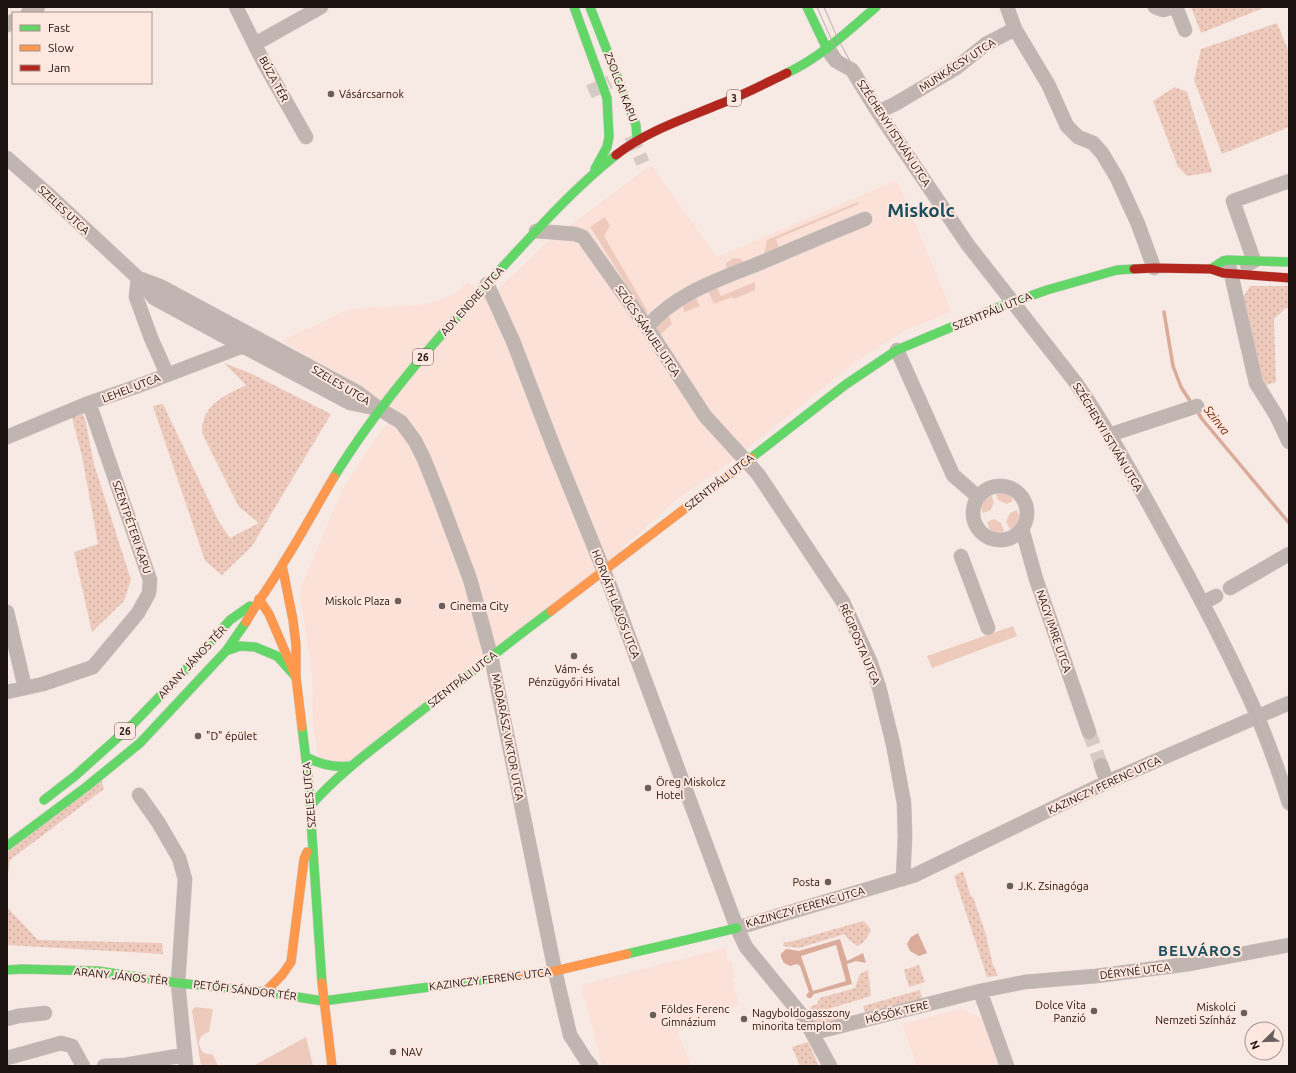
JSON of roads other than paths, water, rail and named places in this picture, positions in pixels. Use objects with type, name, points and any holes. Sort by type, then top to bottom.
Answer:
[{"type":"street","points":[[236,7],[255,44]]},
{"type":"street","name":"BÚZA TÉR","points":[[306,137],[264,63],[255,44],[321,7]]},
{"type":"street","name":"ZSOLCAI KAPU","points":[[574,7],[606,98],[616,120]]},
{"type":"street","name":"ZSOLCAI KAPU","points":[[590,7],[636,124],[637,140]]},
{"type":"street","points":[[807,7],[816,30],[827,49]]},
{"type":"street","name":"3","points":[[827,49],[876,7]]},
{"type":"street","points":[[1007,7],[1015,29],[1048,84],[1067,126],[1078,137],[1092,143],[1102,153],[1117,178],[1138,224],[1154,268]]},
{"type":"street","points":[[1155,7],[1162,10],[1172,7]]},
{"type":"street","points":[[1176,7],[1185,30]]},
{"type":"street","name":"MUNKÁCSY UTCA","points":[[878,112],[895,104],[956,68],[986,44],[1015,29]]},
{"type":"street","name":"ADY ENDRE UTCA","points":[[282,564],[358,440],[380,410],[440,336],[536,231],[592,174],[637,140],[649,133],[735,98],[802,66],[827,49]]},
{"type":"street","name":"SZÉCHENYI ISTVÁN UTCA","points":[[827,49],[836,61],[852,70],[878,112],[968,245],[1076,383],[1110,435],[1210,600],[1274,757],[1289,803]]},
{"type":"street","points":[[592,174],[607,146],[610,137],[606,98]]},
{"type":"street","name":"ZSOLCAI KAPU","points":[[627,134],[637,140]]},
{"type":"street","name":"ADY ENDRE UTCA","points":[[607,146],[620,142],[637,140]]},
{"type":"street","name":"SZELES UTCA","points":[[7,158],[138,278],[160,286],[246,340],[357,392],[380,410]]},
{"type":"street","points":[[1254,261],[1233,201],[1289,181]]},
{"type":"street","points":[[647,327],[657,315],[699,288],[865,219]]},
{"type":"street","name":"SZŰCS SÁMUEL UTCA","points":[[536,231],[575,234],[583,237],[647,327],[705,416],[746,460]]},
{"type":"street","points":[[1228,260],[1256,383],[1276,415],[1289,442]]},
{"type":"street","points":[[1211,269],[1223,261],[1228,260],[1289,262]]},
{"type":"street","points":[[1231,274],[1254,261]]},
{"type":"street","name":"SZENTPÁLI UTCA","points":[[311,804],[325,789],[351,766],[491,656],[845,385],[897,350],[1047,290],[1117,270],[1154,268],[1211,269],[1231,274],[1289,278]]},
{"type":"street","points":[[138,278],[136,297],[151,338],[167,374]]},
{"type":"street","name":"HORVÁTH LAJOS UTCA","points":[[487,284],[513,341],[554,448],[610,586],[737,928],[746,948],[804,1018],[830,1066]]},
{"type":"street","name":"LEHEL UTCA","points":[[7,437],[89,403],[138,386],[246,340]]},
{"type":"street","points":[[897,350],[953,475],[978,497]]},
{"type":"street","name":"SZENTPÉTERI KAPU","points":[[7,692],[43,684],[93,668],[138,613],[149,593],[150,580],[89,403]]},
{"type":"street","points":[[1110,435],[1190,408]]},
{"type":"street","name":"MADARÁSZ VIKTOR UTCA","points":[[380,410],[402,422],[415,441],[424,459],[470,579],[491,656],[555,971],[570,1035],[591,1066]]},
{"type":"street","name":"RÉGIPOSTA UTCA","points":[[746,460],[758,474],[843,602],[870,661],[879,687],[893,744],[904,803],[905,836],[903,879]]},
{"type":"street","points":[[997,485],[1005,485],[1016,490],[1024,499],[1027,507],[1028,515],[1026,523],[1016,535],[1009,539],[1001,540],[986,536],[979,530],[974,522],[974,505],[978,497],[990,487],[997,485]]},
{"type":"street","name":"NAGY IMRE UTCA","points":[[1022,529],[1036,579],[1089,732]]},
{"type":"street","points":[[1230,588],[1289,554]]},
{"type":"street","points":[[961,556],[988,628]]},
{"type":"street","points":[[282,564],[294,626],[296,645],[296,677]]},
{"type":"street","name":"26","points":[[226,651],[236,639],[259,599],[273,580],[282,564]]},
{"type":"street","name":"SZELES UTCA","points":[[259,599],[277,630],[296,677],[311,804],[323,1001],[332,1066]]},
{"type":"street","name":"ARANY JÁNOS TÉR","points":[[38,804],[75,776],[134,723],[187,668],[230,620],[259,599]]},
{"type":"street","points":[[7,612],[25,688]]},
{"type":"street","points":[[226,651],[240,646],[255,647],[277,656],[296,677]]},
{"type":"street","name":"ARANY JÁNOS TÉR","points":[[7,846],[86,787],[140,743],[226,651]]},
{"type":"street","name":"KAZINCZY FERENC UTCA","points":[[323,1001],[555,971],[737,928],[903,879],[921,872],[1107,782],[1289,704]]},
{"type":"street","points":[[306,757],[322,766],[337,768],[351,766]]},
{"type":"street","points":[[1101,765],[1107,782]]},
{"type":"street","name":"ARANY JÁNOS TÉR","points":[[7,970],[98,971],[178,982],[185,879],[179,858],[158,822],[139,795]]},
{"type":"street","points":[[265,992],[282,975],[291,962],[304,859],[313,836]]},
{"type":"street","name":"DÉRYNÉ UTCA","points":[[980,991],[1025,982],[1096,976],[1189,964],[1289,945]]},
{"type":"street","name":"PETŐFI SÁNDOR TÉR","points":[[185,1061],[178,982],[265,992],[323,1001]]},
{"type":"street","points":[[980,991],[1008,1066]]},
{"type":"street","name":"HŐSÖK TERE","points":[[813,1033],[980,991]]},
{"type":"street","points":[[7,1019],[18,1016],[45,1013]]},
{"type":"street","points":[[7,1058],[61,1043],[72,1046],[83,1066]]},
{"type":"street","points":[[104,1066],[185,1061]]},
{"type":"waterway","name":"Szinva","points":[[1164,312],[1173,366],[1181,387],[1192,404]]},
{"type":"waterway","name":"Szinva","points":[[1196,409],[1202,419],[1289,523]]},
{"type":"tunnel","points":[[589,92],[610,82]]},
{"type":"tunnel","points":[[631,136],[643,163]]},
{"type":"tunnel","points":[[1089,732],[1101,765]]},
{"type":"tram line","points":[[817,7],[833,43],[853,77],[966,246],[1073,384],[1116,450],[1205,612],[1250,706],[1271,758],[1289,812]]},
{"type":"tram line","points":[[824,7],[838,39],[850,61]]},
{"type":"tram line","points":[[1104,420],[1119,446]]},
{"type":"place","name":"Vásárcsarnok","points":[[331,94]]},
{"type":"place","name":"Miskolc Plaza","points":[[398,601]]},
{"type":"place","name":"Cinema City","points":[[442,606]]},
{"type":"place","name":"Vám- és Pénzügyőri Hivatal","points":[[574,656]]},
{"type":"place","name":"\"D\" épület","points":[[198,736]]},
{"type":"place","name":"Öreg Miskolcz Hotel","points":[[648,788]]},
{"type":"place","name":"Posta","points":[[828,882]]},
{"type":"place","name":"J.K. Zsinagóga","points":[[1010,886]]},
{"type":"place","name":"Dolce Vita Panzió","points":[[1094,1011]]},
{"type":"place","name":"Miskolci Nemzeti Színház","points":[[1244,1013]]},
{"type":"place","name":"Földes Ferenc Gimnázium","points":[[653,1015]]},
{"type":"place","name":"Nagyboldogasszony minorita templom","points":[[744,1019]]},
{"type":"place","name":"NAV","points":[[393,1052]]},
{"type":"district","name":"Miskolc","points":[[921,210]]},
{"type":"district","name":"BELVÁROS","points":[[1200,950]]}]
